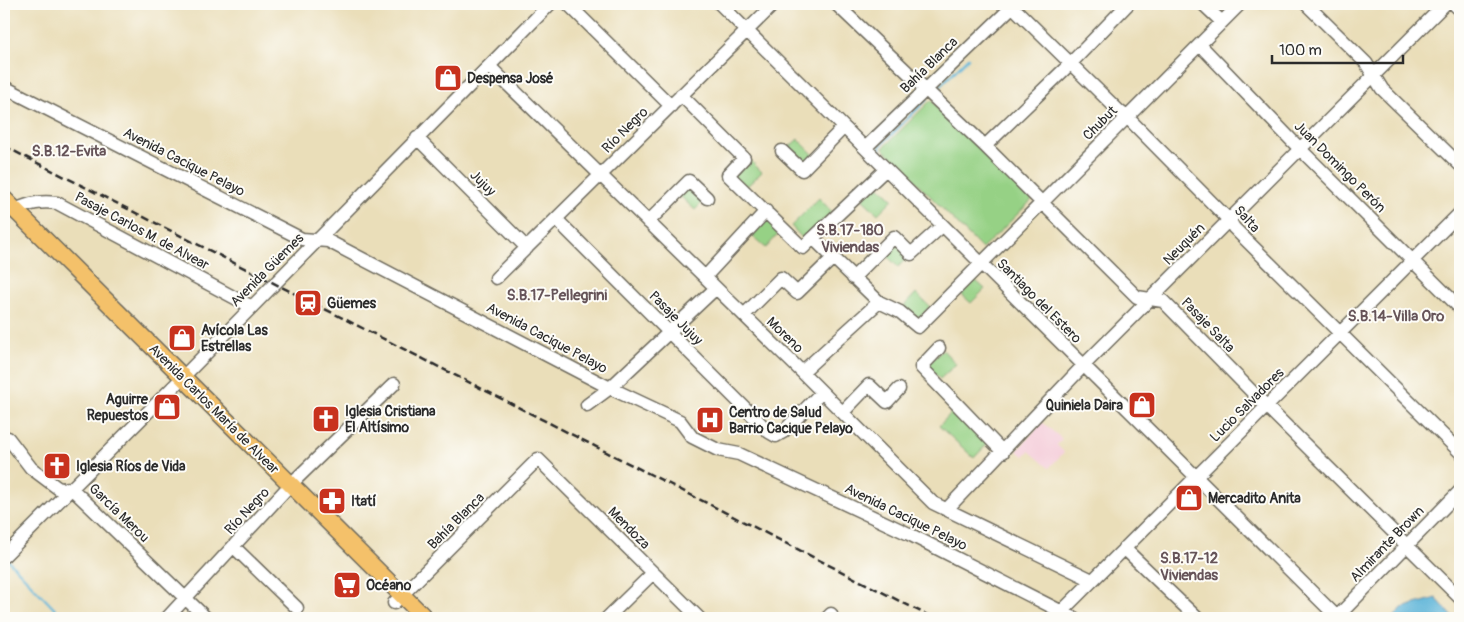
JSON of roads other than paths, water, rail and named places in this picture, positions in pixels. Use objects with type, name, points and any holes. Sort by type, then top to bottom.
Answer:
[{"type":"main road","name":"Avenida Carlos María de Alvear","points":[[8,207],[398,600],[424,618]]},
{"type":"main road","name":"Avenida Carlos María de Alvear","points":[[398,600],[409,618]]},
{"type":"street","name":"Avenida Güemes","points":[[7,553],[550,4]]},
{"type":"street","points":[[568,4],[670,106]]},
{"type":"street","name":"Santiago del Estero","points":[[720,4],[1337,618]]},
{"type":"street","name":"Río Negro","points":[[496,278],[774,4]]},
{"type":"street","points":[[836,4],[926,88]]},
{"type":"street","points":[[985,146],[1070,64],[1128,4]]},
{"type":"street","points":[[1203,4],[1222,22]]},
{"type":"street","name":"Chubut","points":[[879,302],[900,312],[918,327],[1240,4]]},
{"type":"street","points":[[1306,4],[1366,63],[1382,89],[1460,165]]},
{"type":"street","name":"Neuquén","points":[[947,509],[1083,366],[1445,4]]},
{"type":"street","points":[[1454,4],[1460,10]]},
{"type":"street","name":"Bahía Blanca","points":[[865,148],[1013,5]]},
{"type":"street","name":"Salta","points":[[1013,5],[1460,452]]},
{"type":"street","name":"Juan Domingo Perón","points":[[1200,44],[1299,148],[1460,308]]},
{"type":"street","name":"Moreno","points":[[489,66],[933,503],[1092,580]]},
{"type":"street","name":"Avenida Cacique Pelayo","points":[[4,87],[302,239],[328,241],[610,388],[680,421],[692,437],[718,450],[739,454],[909,534],[1058,615],[1074,618]]},
{"type":"street","name":"Pasaje Salta","points":[[926,88],[1137,297],[1163,301],[1460,598]]},
{"type":"street","points":[[681,95],[744,158],[728,175],[803,248],[886,169]]},
{"type":"street","points":[[782,151],[802,170],[844,128]]},
{"type":"street","name":"Jujuy","points":[[418,138],[527,248]]},
{"type":"street","points":[[648,222],[689,181],[707,198]]},
{"type":"street","name":"Pasaje Carlos M. de Alvear","points":[[8,207],[29,203],[57,202],[252,307]]},
{"type":"street","points":[[705,277],[766,211]]},
{"type":"street","name":"Lucio Salvadores","points":[[1058,615],[1460,213]]},
{"type":"street","name":"Pasaje Jujuy","points":[[556,219],[769,432],[776,436],[783,432],[822,392]]},
{"type":"street","points":[[854,278],[894,237],[911,254],[942,226]]},
{"type":"street","points":[[802,372],[879,302],[813,238]]},
{"type":"street","points":[[744,315],[781,278],[797,293],[832,258]]},
{"type":"street","points":[[586,405],[610,388],[716,288]]},
{"type":"street","points":[[939,348],[921,367],[1003,452]]},
{"type":"street","name":"Río Negro","points":[[167,618],[287,489],[394,384]]},
{"type":"street","points":[[842,412],[869,385],[887,402],[899,389]]},
{"type":"street","name":"García Merou","points":[[8,438],[31,468],[59,489],[72,488],[206,618]]},
{"type":"street","name":"Bahía Blanca","points":[[398,600],[538,459]]},
{"type":"street","name":"Mendoza","points":[[538,459],[699,618]]},
{"type":"street","name":"Almirante Brown","points":[[1337,618],[1460,491]]},
{"type":"street","points":[[234,546],[297,608]]},
{"type":"street","points":[[1124,548],[1197,618]]},
{"type":"street","points":[[607,618],[653,573]]},
{"type":"water","points":[[1436,598],[1454,618],[1393,618],[1402,608]]},
{"type":"waterway","points":[[937,89],[968,58]]},
{"type":"waterway","points":[[880,157],[880,146],[927,99]]},
{"type":"waterway","points":[[6,558],[63,618]]},
{"type":"railway","points":[[4,146],[933,618]]},
{"type":"place","name":"Despensa José","points":[[448,78]]},
{"type":"place","name":"Güemes","points":[[308,303]]},
{"type":"place","name":"Avícola Las Estrellas","points":[[182,338]]},
{"type":"place","name":"Quiniela Daira","points":[[1142,405]]},
{"type":"place","name":"Aguirre Repuestos","points":[[167,407]]},
{"type":"place","name":"Iglesia Cristiana El Altísimo","points":[[326,419]]},
{"type":"place","name":"Centro de Salud Barrio Cacique Pelayo","points":[[710,420]]},
{"type":"place","name":"Iglesia Ríos de Vida","points":[[57,466]]},
{"type":"place","name":"Mercadito Anita","points":[[1189,498]]},
{"type":"place","name":"Itatí","points":[[332,501]]},
{"type":"place","name":"Océano","points":[[347,585]]},
{"type":"district","name":"S.B.12-Evita","points":[[69,151]]},
{"type":"district","name":"S.B.17-180 Viviendas","points":[[850,238]]},
{"type":"district","name":"S.B.17-Pellegrini","points":[[557,295]]},
{"type":"district","name":"S.B.14-Villa Oro","points":[[1396,316]]},
{"type":"district","name":"S.B.17-12 Viviendas","points":[[1189,566]]}]
